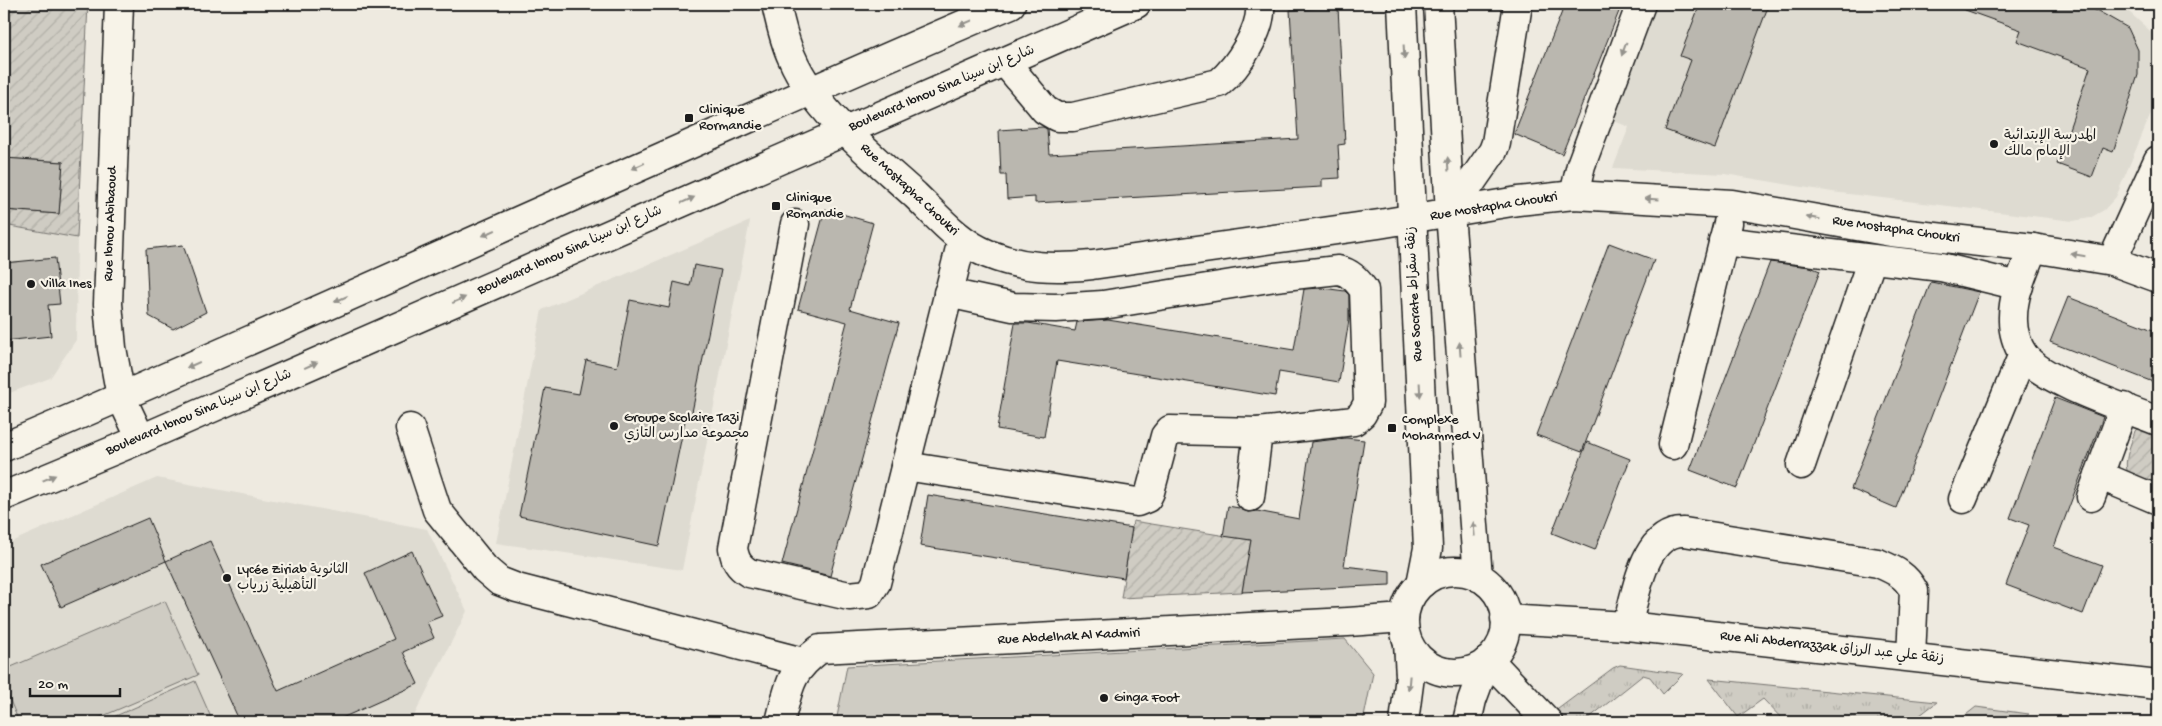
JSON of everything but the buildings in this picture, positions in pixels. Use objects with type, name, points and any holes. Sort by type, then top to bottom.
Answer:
[{"type":"street","name":"Rue Ibnou Abibaoud","points":[[119,4],[108,304],[112,348],[121,397],[141,439]]},
{"type":"street","name":"Rue Mostapha Choukri","points":[[776,4],[792,58],[810,90],[845,131],[962,240],[987,254],[1028,266],[1070,268],[1412,219],[1518,201],[1574,195],[1732,204],[1891,232],[2033,248],[2112,261],[2158,278]]},
{"type":"street","points":[[4,447],[121,397],[810,90],[1011,4]]},
{"type":"street","name":"Boulevard Ibnou Sina شارع ابن سينا","points":[[4,496],[141,439],[1136,4]]},
{"type":"street","points":[[1005,62],[1045,110],[1057,116],[1073,117],[1219,83],[1230,74],[1254,34],[1261,10],[1260,4]]},
{"type":"street","name":"Rue Socrate زنقة سقراط","points":[[1402,4],[1428,548],[1421,584]]},
{"type":"street","points":[[1438,4],[1450,213],[1478,577]]},
{"type":"street","points":[[1450,213],[1493,151],[1496,143],[1518,4]]},
{"type":"street","points":[[1574,195],[1581,165],[1640,4]]},
{"type":"street","points":[[2112,261],[2158,160]]},
{"type":"street","points":[[1673,445],[1732,204]]},
{"type":"street","points":[[795,224],[733,548],[735,559],[740,568],[748,573],[849,596],[869,594],[876,583],[962,240]]},
{"type":"street","points":[[1723,241],[1941,267],[2019,286]]},
{"type":"street","points":[[2033,248],[2014,304],[2013,322],[2017,340],[2023,354],[2038,368],[2056,380],[2158,421]]},
{"type":"street","points":[[1801,465],[1872,258]]},
{"type":"street","points":[[905,466],[1137,502],[1147,498],[1150,492],[1165,436],[1170,430],[1258,432],[1354,421],[1362,414],[1368,404],[1364,290],[1358,281],[1346,271],[1338,270],[1275,277],[1103,305],[1056,308],[1012,307],[948,293]]},
{"type":"street","points":[[1963,499],[2023,354]]},
{"type":"street","points":[[2124,408],[2095,486],[2158,500]]},
{"type":"street","points":[[410,428],[437,510],[486,569],[499,581],[517,588],[803,662]]},
{"type":"street","points":[[1250,497],[1258,432]]},
{"type":"street","points":[[1627,626],[1646,560],[1654,546],[1668,534],[1684,532],[1878,564],[1900,574],[1909,582],[1914,591],[1911,657]]},
{"type":"street","points":[[1404,722],[1410,676],[1406,630],[1408,602],[1421,584],[1434,576],[1448,572],[1465,572],[1487,583],[1498,595],[1506,619],[1506,627],[1501,643],[1488,661],[1472,700],[1468,722]]},
{"type":"street","name":"Rue Ali Abderrazzak زنقة علي عبد الرزاق","points":[[1506,619],[1627,626],[2158,685]]},
{"type":"street","name":"Rue Abdelhak Al Kadmiri","points":[[780,722],[790,683],[803,662],[820,649],[1348,622],[1406,630]]},
{"type":"street","points":[[1406,630],[1418,657],[1439,670],[1464,672],[1480,667],[1488,661]]},
{"type":"street","points":[[1488,661],[1548,722]]},
{"type":"shaded area","points":[[1657,4],[2120,4],[2158,38],[2158,97],[2116,197],[2104,210],[2090,218],[2073,221],[1832,192],[1725,174],[1613,168],[1629,127],[1614,121]]},
{"type":"shaded area","name":"Groupe Scolaire Tazi مجموعة مدارس التازي","points":[[750,221],[682,570],[496,543],[542,310]]},
{"type":"shaded area","points":[[4,225],[77,238],[76,340],[50,378],[4,395]]},
{"type":"shaded area","name":"Lycée Ziriab الثانوية التأهيلية زرياب","points":[[157,478],[427,529],[467,611],[411,722],[4,722],[4,545]]},
{"type":"green space","points":[[4,4],[88,4],[77,238],[4,225],[4,210],[59,214],[63,162],[4,158]]},
{"type":"green space","points":[[2139,426],[2158,433],[2158,488],[2132,477],[2128,473],[2126,462],[2129,448],[2135,431]]},
{"type":"green space","points":[[1133,521],[1251,540],[1242,592],[1121,598]]},
{"type":"green space","points":[[165,601],[198,675],[89,722],[19,722],[4,686],[4,670]]},
{"type":"green space","name":"Ginga Foot","points":[[1345,639],[1373,673],[1363,722],[836,722],[847,666]]},
{"type":"green space","points":[[1620,665],[1683,674],[1663,694],[1650,677],[1643,675],[1584,722],[1565,722],[1554,712],[1613,668]]},
{"type":"green space","points":[[1709,679],[1937,702],[1911,722],[1785,722],[1763,699],[1738,717]]},
{"type":"green space","points":[[195,681],[213,722],[102,722]]},
{"type":"green space","points":[[1976,707],[2029,714],[2018,722],[1957,722]]},
{"type":"place","name":"Clinique Rormandie","points":[[689,118]]},
{"type":"place","name":"المدرسة الإبتدائية الإمام مالك","points":[[1994,144]]},
{"type":"place","name":"Clinique Romandie","points":[[776,206]]},
{"type":"place","name":"Villa Ines","points":[[31,284]]},
{"type":"place","name":"Groupe Scolaire Tazi مجموعة مدارس التازي","points":[[614,426]]},
{"type":"place","name":"Complexe Mohammed V","points":[[1392,428]]},
{"type":"place","name":"Lycée Ziriab الثانوية التأهيلية زرياب","points":[[227,578]]},
{"type":"place","name":"Ginga Foot","points":[[1104,698]]}]
